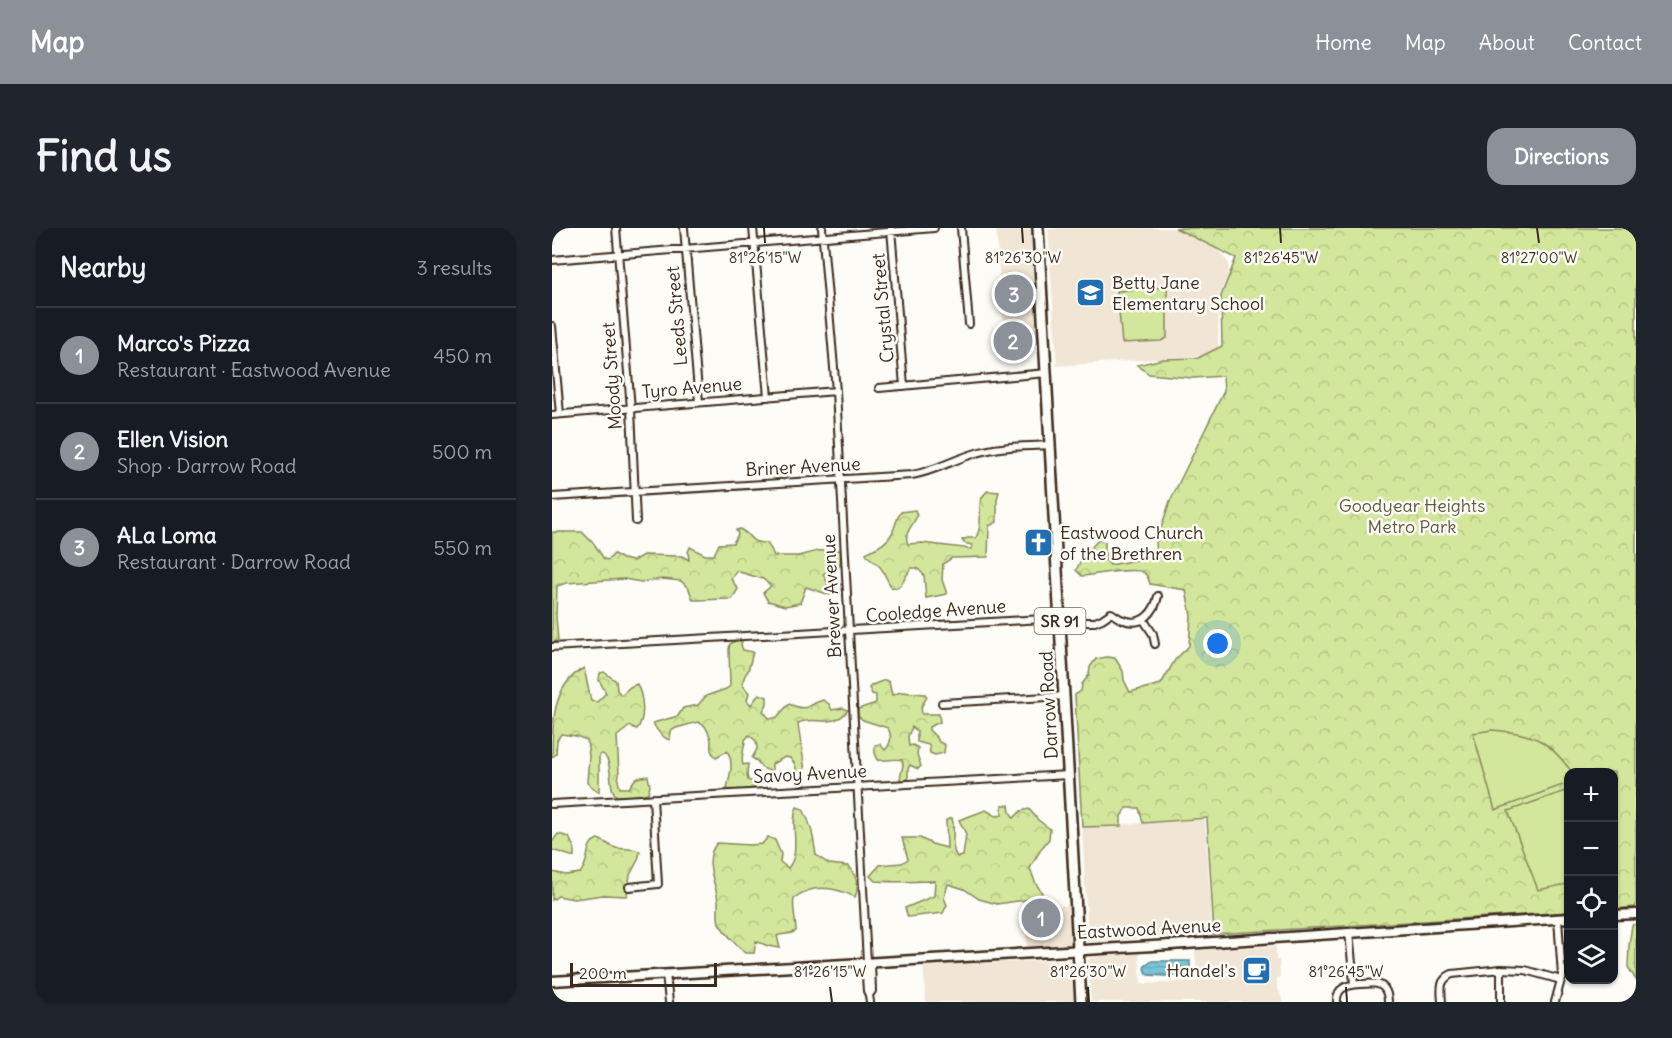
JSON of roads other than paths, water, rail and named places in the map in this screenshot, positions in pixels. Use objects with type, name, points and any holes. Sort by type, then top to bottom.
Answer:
[{"type":"main road","name":"Darrow Road","points":[[1038,228],[1081,1002]]},
{"type":"street","name":"Moody Street","points":[[616,228],[631,409],[636,521]]},
{"type":"street","name":"Leeds Street","points":[[684,228],[699,402]]},
{"type":"street","points":[[753,228],[768,397]]},
{"type":"street","name":"Brewer Avenue","points":[[822,228],[836,391],[868,962],[872,991],[869,999]]},
{"type":"street","points":[[552,260],[934,228]]},
{"type":"street","points":[[961,228],[969,324]]},
{"type":"street","name":"Crystal Street","points":[[892,230],[904,386]]},
{"type":"street","points":[[552,326],[560,414]]},
{"type":"street","points":[[879,388],[1047,373]]},
{"type":"street","name":"Tyro Avenue","points":[[552,415],[836,391]]},
{"type":"street","name":"Briner Avenue","points":[[552,497],[920,474],[994,449],[1051,445]]},
{"type":"street","points":[[1155,644],[1143,619],[1152,612],[1158,596]]},
{"type":"street","name":"Cooledge Avenue","points":[[552,647],[1060,618],[1087,623],[1098,621],[1111,613],[1127,621],[1143,619]]},
{"type":"street","points":[[942,703],[1065,696]]},
{"type":"street","name":"Savoy Avenue","points":[[552,804],[1069,775]]},
{"type":"street","points":[[629,886],[658,884],[653,798]]},
{"type":"street","points":[[1618,915],[1636,914]]},
{"type":"street","points":[[1555,1002],[1561,978],[1558,919]]},
{"type":"street","name":"Eastwood Avenue","points":[[552,981],[1564,919]]},
{"type":"street","points":[[1349,932],[1354,984]]},
{"type":"street","points":[[1559,937],[1564,937]]},
{"type":"street","points":[[1442,1002],[1441,983],[1448,975],[1456,973],[1501,969],[1525,970],[1561,978]]},
{"type":"street","points":[[1501,969],[1501,1002]]},
{"type":"street","points":[[666,974],[669,1002]]},
{"type":"street","points":[[1561,978],[1564,974]]},
{"type":"street","points":[[1337,1002],[1337,994],[1340,990],[1354,984],[1379,984],[1385,990],[1388,1002]]},
{"type":"water","points":[[1152,961],[1190,961],[1190,969],[1185,974],[1148,975],[1144,969]]},
{"type":"place","name":"Betty Jane Elementary School","points":[[1091,293]]},
{"type":"place","name":"ALa Loma","points":[[1014,294]]},
{"type":"place","name":"Ellen Vision","points":[[1013,341]]},
{"type":"place","name":"Eastwood Church of the Brethren","points":[[1039,543]]},
{"type":"place","name":"Marco's Pizza","points":[[1041,918]]},
{"type":"place","name":"Handel's","points":[[1257,971]]},
{"type":"park label","name":"Goodyear Heights Metro Park","points":[[1412,516]]}]
